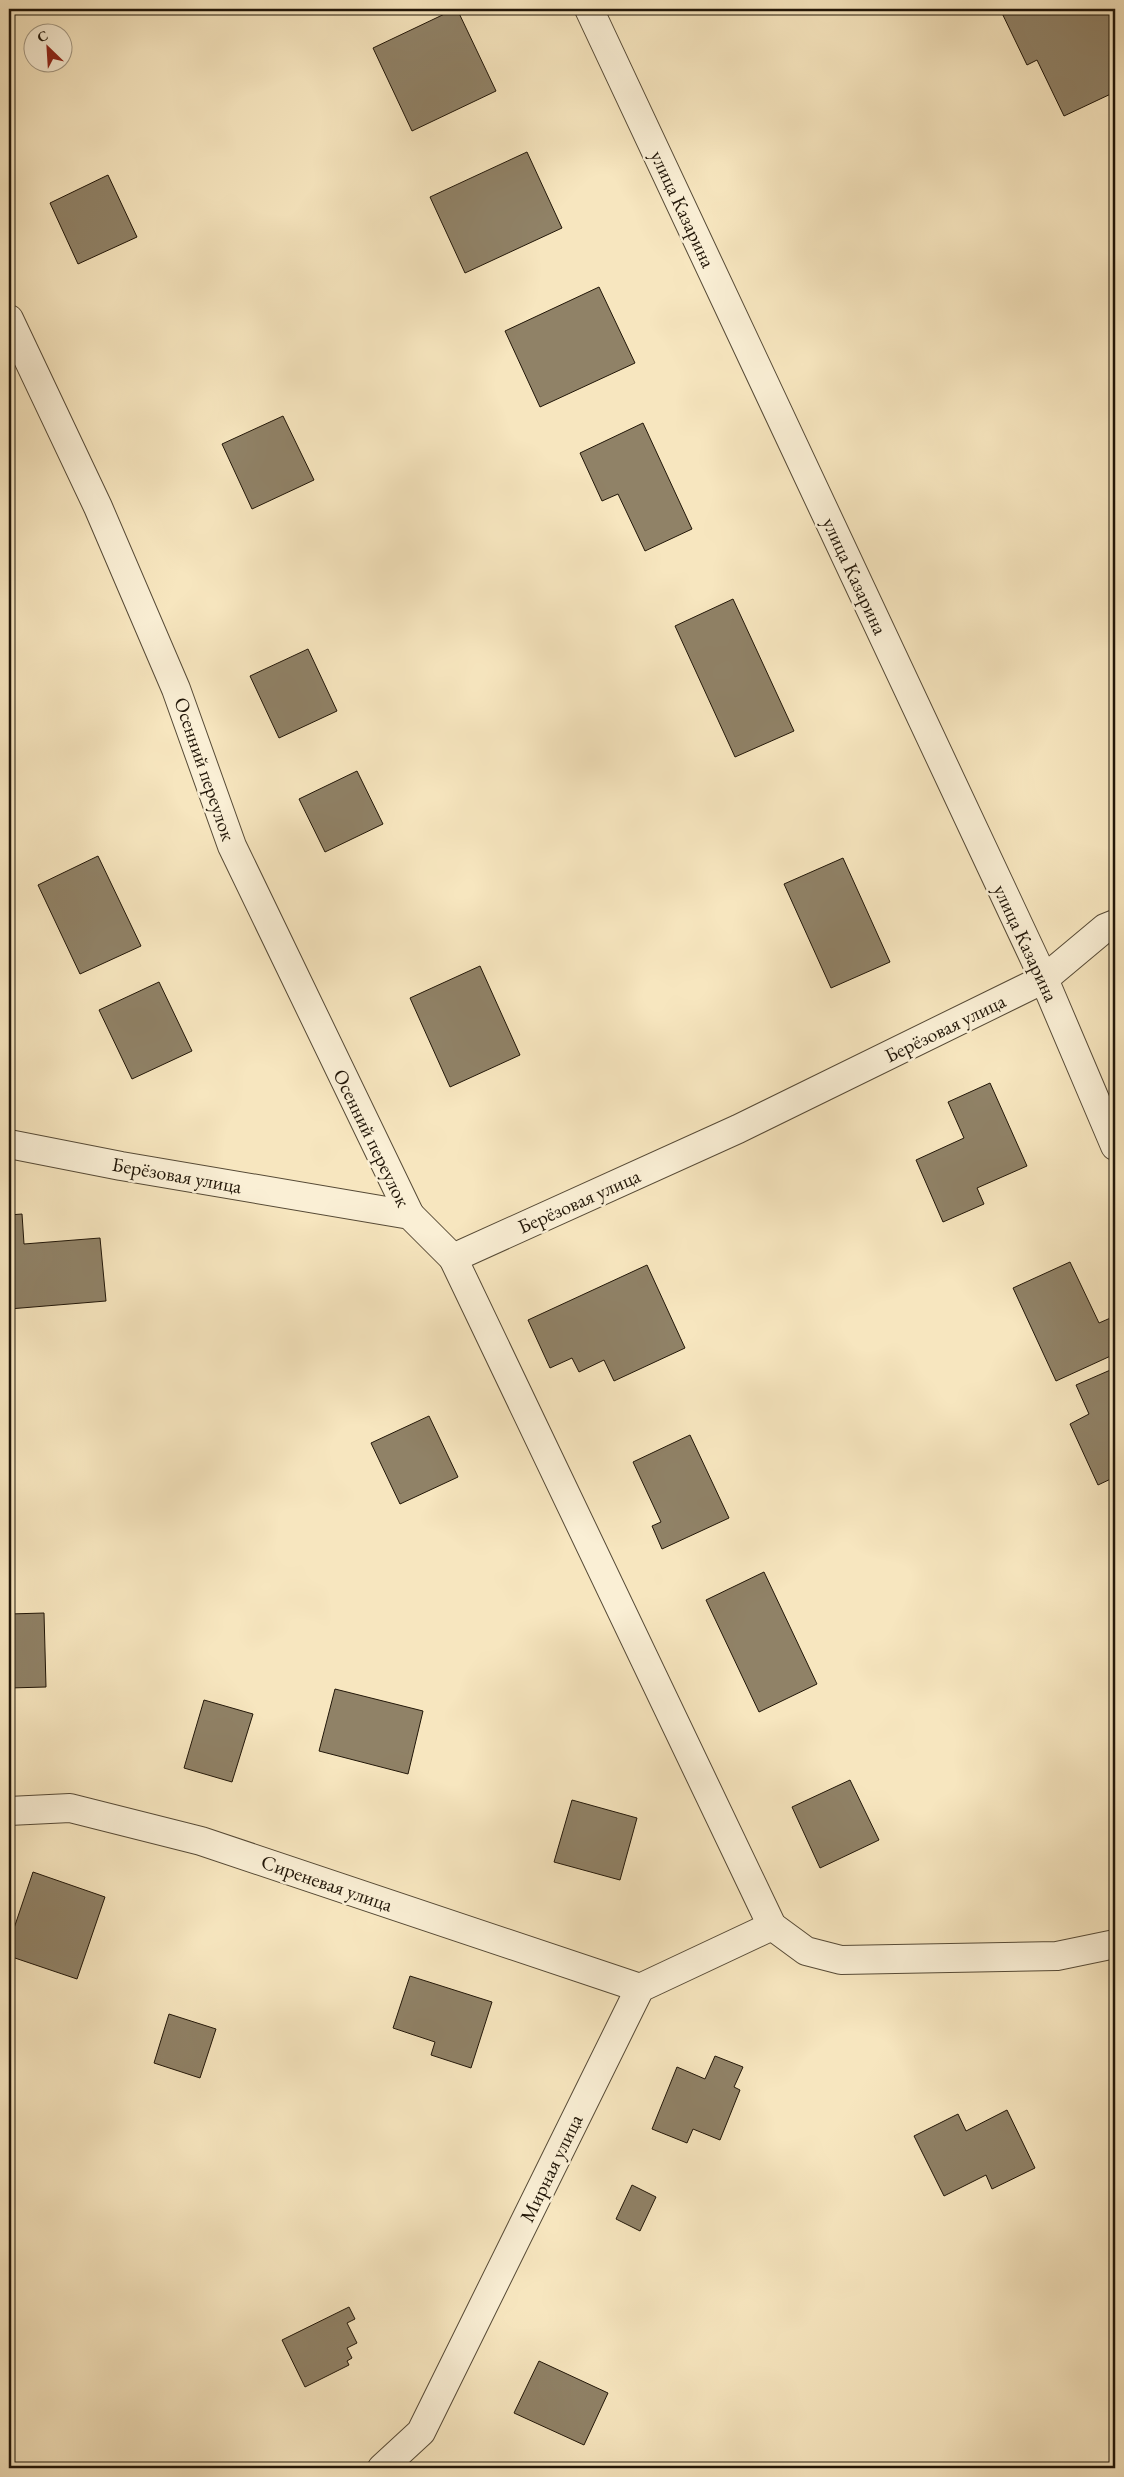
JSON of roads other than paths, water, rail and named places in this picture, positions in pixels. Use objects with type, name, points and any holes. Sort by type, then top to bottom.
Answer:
[{"type":"street","name":"улица Казарина","points":[[589,9],[1044,979],[1115,1146]]},
{"type":"street","name":"Осенний переулок","points":[[9,320],[98,507],[161,653],[176,689],[232,846],[410,1215]]},
{"type":"street","name":"Берёзовая улица","points":[[453,1258],[738,1129],[1044,979],[1105,928],[1115,924]]},
{"type":"street","name":"Берёзовая улица","points":[[9,1144],[121,1166],[410,1215]]},
{"type":"street","points":[[410,1215],[453,1258],[772,1926],[806,1951],[841,1960],[1058,1956],[1115,1944]]},
{"type":"street","name":"Сиреневая улица","points":[[9,1811],[70,1808],[202,1841],[640,1988]]},
{"type":"street","points":[[640,1988],[772,1926]]},
{"type":"street","name":"Мирная улица","points":[[382,2468],[422,2432],[640,1988]]}]
